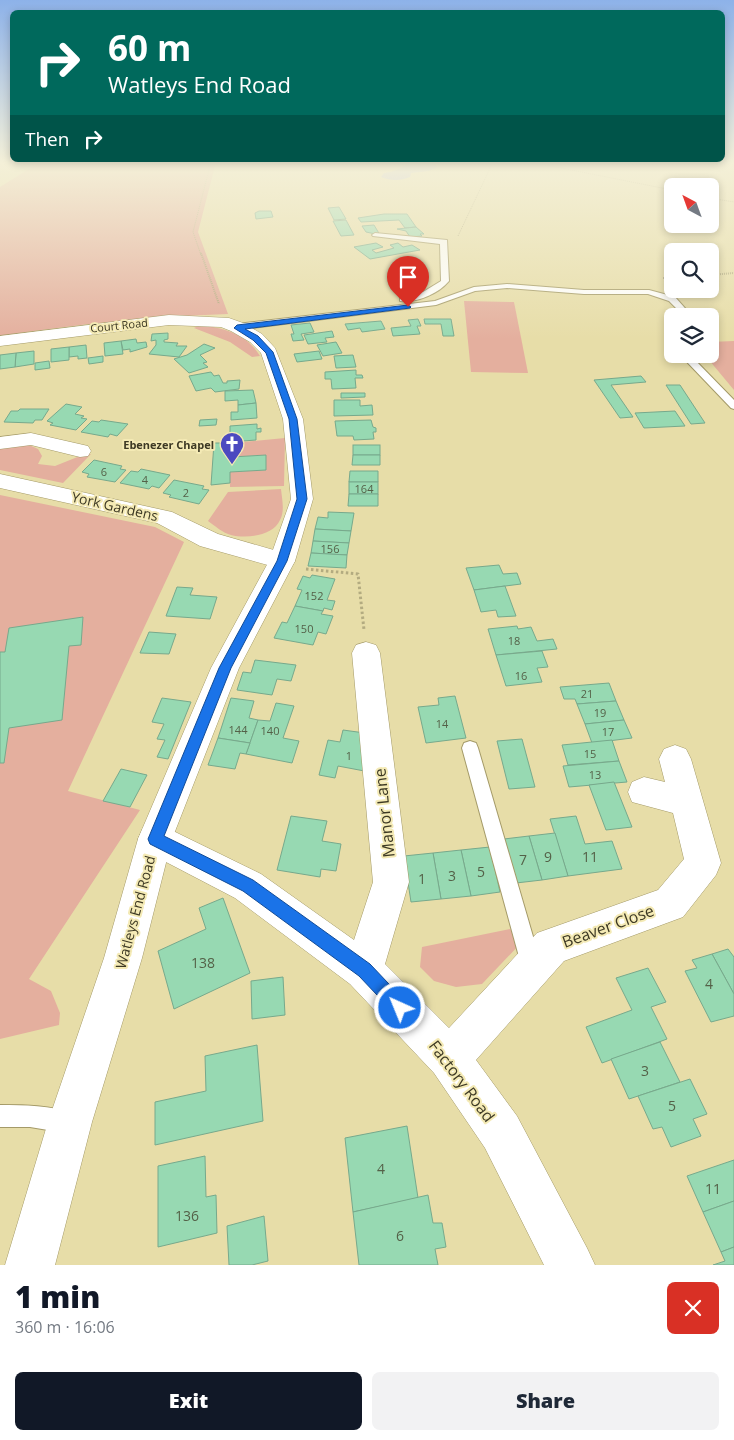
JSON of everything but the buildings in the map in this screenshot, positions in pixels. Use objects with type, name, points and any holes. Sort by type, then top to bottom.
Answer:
[{"type":"street","name":"Court Road","points":[[0,341],[169,320],[230,325]]},
{"type":"street","name":"Watleys End Road","points":[[30,1265],[70,1122],[123,958],[155,839],[225,668],[281,564],[302,499],[293,419],[270,352],[256,338],[230,325]]},
{"type":"street","points":[[0,443],[31,439],[52,453],[80,451]]},
{"type":"street","name":"York Gardens","points":[[0,481],[164,517],[209,540],[281,564]]},
{"type":"street","name":"Manor Lane","points":[[364,970],[391,882],[366,653]]},
{"type":"street","name":"Beaver Close","points":[[449,1058],[551,947],[670,904],[703,863],[675,759]]},
{"type":"street","points":[[644,792],[687,801]]},
{"type":"street","name":"Factory Road","points":[[155,839],[248,886],[364,970],[449,1058],[501,1132],[570,1265]]},
{"type":"lane","points":[[230,325],[407,298],[425,294],[439,288],[445,281],[444,242],[375,235]]},
{"type":"lane","points":[[230,325],[408,307],[436,303],[474,289],[507,286],[584,292],[648,292],[672,299],[680,308]]},
{"type":"lane","points":[[693,363],[734,406]]},
{"type":"lane","points":[[470,748],[532,967]]},
{"type":"lane","points":[[0,1116],[30,1116],[70,1122]]},
{"type":"path","points":[[196,221],[193,232],[223,314],[230,325]]},
{"type":"path","points":[[445,281],[454,269],[456,241],[465,221]]},
{"type":"path","points":[[719,274],[734,273]]},
{"type":"path","points":[[281,564],[358,574],[366,653]]},
{"type":"shaded area","points":[[0,221],[201,221],[198,232],[228,314],[114,322],[0,336]]},
{"type":"shaded area","points":[[464,301],[514,302],[528,373],[471,372]]},
{"type":"shaded area","points":[[200,325],[226,330],[242,337],[255,348],[260,356],[252,357],[230,342],[194,328]]},
{"type":"shaded area","points":[[734,341],[734,390],[712,363],[719,363],[719,342]]},
{"type":"shaded area","points":[[285,438],[284,486],[230,487],[230,472],[266,470],[266,455],[232,457],[233,443]]},
{"type":"shaded area","points":[[27,444],[38,449],[42,456],[38,464],[55,466],[80,456],[91,454],[63,483],[0,470],[0,447]]},
{"type":"shaded area","points":[[281,489],[282,516],[272,530],[244,537],[222,531],[208,521],[228,492]]},
{"type":"shaded area","points":[[0,495],[155,527],[184,542],[68,791],[140,810],[29,979],[51,991],[60,1013],[59,1025],[0,1039]]},
{"type":"shaded area","points":[[510,929],[521,943],[482,984],[456,987],[434,981],[420,967],[422,947]]},
{"type":"place","name":"Ebenezer Chapel","points":[[232,465]]},
{"type":"route","points":[[400,1008],[364,970],[248,886],[155,839],[225,668],[282,561],[302,499],[293,419],[270,352],[256,338],[237,328],[408,307]]}]
